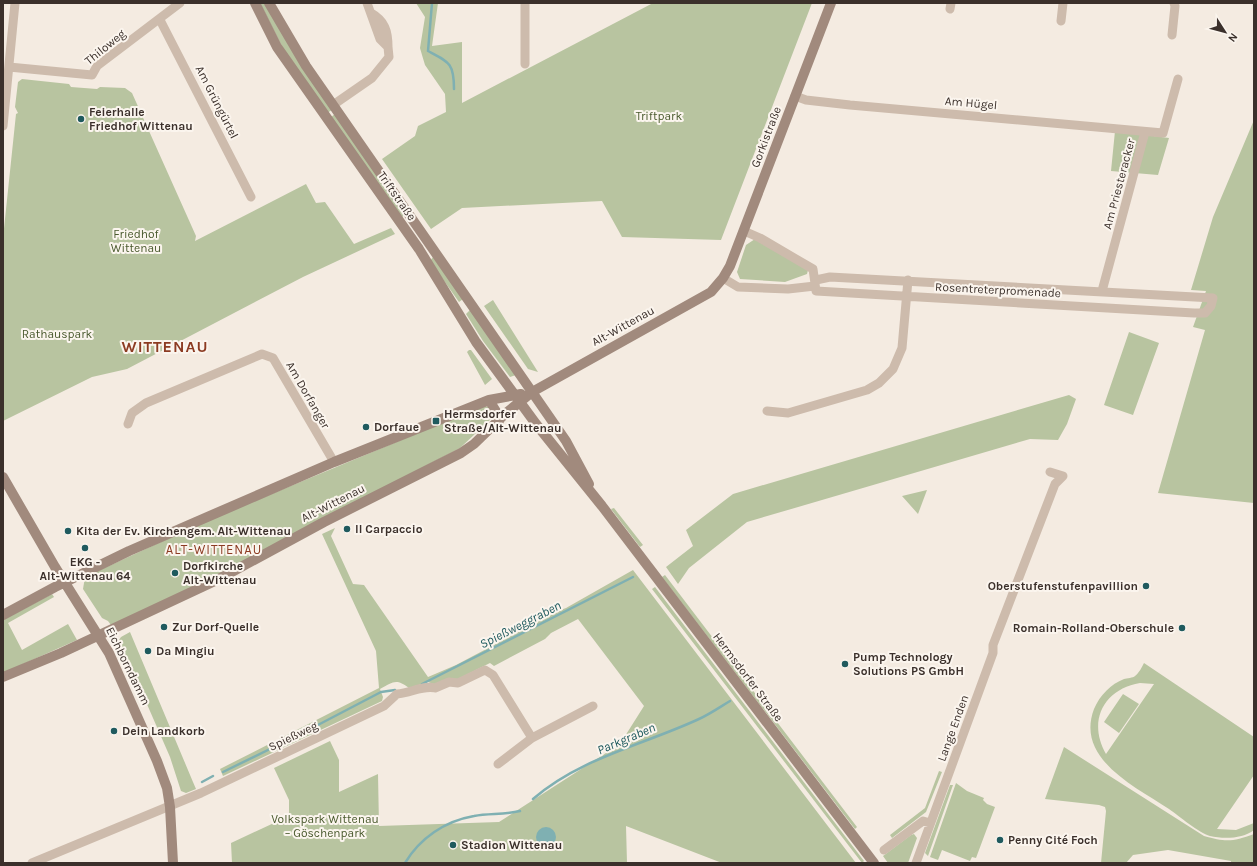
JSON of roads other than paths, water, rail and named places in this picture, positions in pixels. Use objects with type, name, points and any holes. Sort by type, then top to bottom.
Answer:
[{"type":"main road","name":"Triftstraße","points":[[255,3],[277,47],[294,73],[419,249],[456,311],[517,399]]},
{"type":"main road","name":"Triftstraße","points":[[269,3],[292,43],[333,105],[532,392]]},
{"type":"main road","name":"Gorkistraße","points":[[723,278],[730,266],[744,231],[831,3]]},
{"type":"main road","points":[[419,249],[429,242]]},
{"type":"main road","name":"Alt-Wittenau","points":[[3,615],[65,582],[129,551],[334,462],[489,400],[517,399],[532,392],[707,295],[723,278]]},
{"type":"main road","points":[[456,311],[470,302]]},
{"type":"main road","name":"Hermsdorfer Straße","points":[[532,392],[566,441],[602,506]]},
{"type":"main road","name":"Alt-Wittenau","points":[[3,678],[217,580],[330,519],[461,453],[474,444],[499,420],[517,399]]},
{"type":"main road","name":"Hermsdorfer Straße","points":[[517,399],[563,459],[602,506],[874,863]]},
{"type":"main road","points":[[489,400],[497,412],[499,420]]},
{"type":"main road","name":"Eichborndamm","points":[[3,477],[65,582],[99,635],[116,668],[157,761],[166,788],[170,807],[173,863]]},
{"type":"street","points":[[3,126],[15,3]]},
{"type":"street","name":"Thiloweg","points":[[9,67],[92,75],[97,66],[160,20],[180,3]]},
{"type":"street","points":[[333,105],[372,78],[389,57],[388,47],[380,39],[367,3]]},
{"type":"street","points":[[525,64],[526,3]]},
{"type":"street","points":[[1062,21],[1063,3]]},
{"type":"street","points":[[1172,34],[1174,3]]},
{"type":"street","name":"Am Grüngürtel","points":[[160,20],[251,196]]},
{"type":"street","name":"Am Priesteracker","points":[[1102,290],[1145,132],[1163,133],[1178,79]]},
{"type":"street","name":"Am Hügel","points":[[795,96],[806,100],[850,105],[1145,132]]},
{"type":"street","points":[[744,231],[760,238],[813,269],[816,283]]},
{"type":"street","name":"Rosentreterpromenade","points":[[723,278],[738,287],[788,289],[816,283],[830,277],[1102,290],[1213,298],[1211,306],[1205,314],[906,298],[828,292],[816,291],[816,283]]},
{"type":"street","points":[[767,411],[788,413],[867,390],[879,384],[893,369],[902,348],[908,280]]},
{"type":"street","points":[[1088,290],[1088,307]]},
{"type":"street","name":"Am Dorfanger","points":[[128,424],[132,413],[146,403],[262,354],[273,358],[334,462]]},
{"type":"street","name":"Lange Enden","points":[[916,863],[993,653],[993,645],[1055,484],[1063,476],[1050,472]]},
{"type":"street","name":"Spießweg","points":[[32,863],[170,807],[384,706],[397,694],[408,693],[428,686],[436,688],[449,682],[458,683],[485,670],[493,675],[532,738]]},
{"type":"street","points":[[498,764],[532,738],[593,706]]},
{"type":"street","points":[[884,850],[923,821],[930,824]]},
{"type":"water","points":[[546,827],[553,830],[556,837],[553,844],[546,847],[539,844],[536,837],[539,830]]},
{"type":"waterway","points":[[432,3],[428,51],[449,64],[453,74],[454,89]]},
{"type":"waterway","name":"Spießweggraben","points":[[422,684],[633,577]]},
{"type":"waterway","name":"Spießweggraben","points":[[293,738],[381,692],[395,690]]},
{"type":"waterway","name":"Parkgraben","points":[[533,799],[551,785],[591,763],[699,719],[730,701]]},
{"type":"waterway","name":"Spießweggraben","points":[[223,772],[280,744]]},
{"type":"waterway","name":"Spießweggraben","points":[[202,782],[213,776]]},
{"type":"waterway","name":"Parkgraben","points":[[405,863],[426,838],[443,826],[463,818],[520,811]]},
{"type":"place","name":"Feierhalle Friedhof Wittenau","points":[[81,119]]},
{"type":"place","name":"Hermsdorfer Straße/Alt-Wittenau","points":[[436,421]]},
{"type":"place","name":"Dorfaue","points":[[366,427]]},
{"type":"place","name":"Il Carpaccio","points":[[347,529]]},
{"type":"place","name":"Kita der Ev. Kirchengem. Alt-Wittenau","points":[[68,531]]},
{"type":"place","name":"EKG - Alt-Wittenau 64","points":[[85,548]]},
{"type":"place","name":"Dorfkirche Alt-Wittenau","points":[[175,573]]},
{"type":"place","name":"Oberstufenstufenpavillion","points":[[1146,586]]},
{"type":"place","name":"Zur Dorf-Quelle","points":[[164,627]]},
{"type":"place","name":"Romain-Rolland-Oberschule","points":[[1182,628]]},
{"type":"place","name":"Da Mingiu","points":[[148,651]]},
{"type":"place","name":"Pump Technology Solutions PS GmbH","points":[[845,664]]},
{"type":"place","name":"Dein Landkorb","points":[[114,731]]},
{"type":"place","name":"Penny Cité Foch","points":[[1000,840]]},
{"type":"place","name":"Stadion Wittenau","points":[[453,845]]},
{"type":"district","name":"WITTENAU","points":[[165,346]]},
{"type":"district","name":"ALT-WITTENAU","points":[[214,549]]},
{"type":"park label","name":"Triftpark","points":[[659,116]]},
{"type":"park label","name":"Friedhof Wittenau","points":[[136,241]]},
{"type":"park label","name":"Rathauspark","points":[[57,334]]},
{"type":"park label","name":"Volkspark Wittenau – Göschenpark","points":[[325,826]]}]
